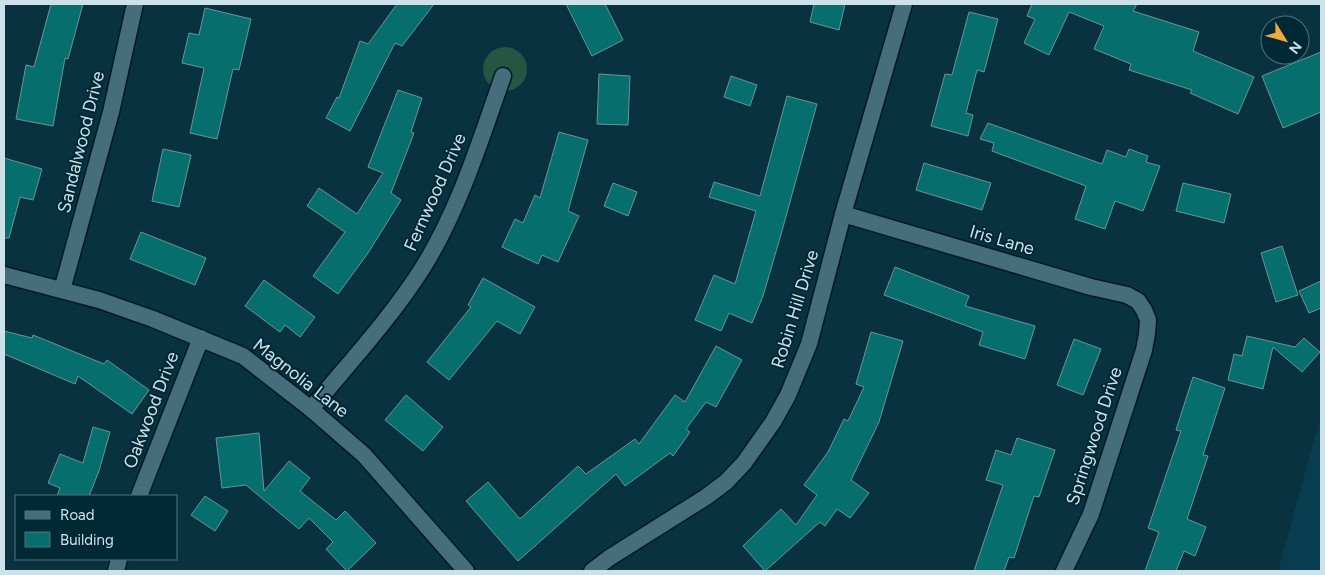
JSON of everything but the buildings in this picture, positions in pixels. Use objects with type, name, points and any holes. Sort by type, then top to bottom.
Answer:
[{"type":"street","name":"Sandalwood Drive","points":[[62,290],[111,112],[135,4]]},
{"type":"street","name":"Robin Hill Drive","points":[[592,571],[726,482],[761,441],[788,395],[809,344],[904,4]]},
{"type":"street","name":"Fernwood Drive","points":[[311,408],[392,312],[423,268],[444,228],[470,168],[503,76]]},
{"type":"street","name":"Iris Lane","points":[[844,214],[1091,287],[1127,295],[1138,301],[1144,310]]},
{"type":"street","name":"Magnolia Lane","points":[[4,275],[99,300],[201,338],[243,356],[311,408],[364,455],[466,571]]},
{"type":"street","name":"Springwood Drive","points":[[1064,571],[1090,514],[1144,350],[1148,320],[1144,310]]},
{"type":"street","name":"Oakwood Drive","points":[[139,495],[201,338]]},
{"type":"shaded area","points":[[1321,415],[1321,571],[1278,571]]},
{"type":"green space","points":[[505,47],[517,51],[523,57],[527,69],[523,81],[517,87],[505,91],[493,87],[487,81],[483,69],[487,57],[493,51]]}]
